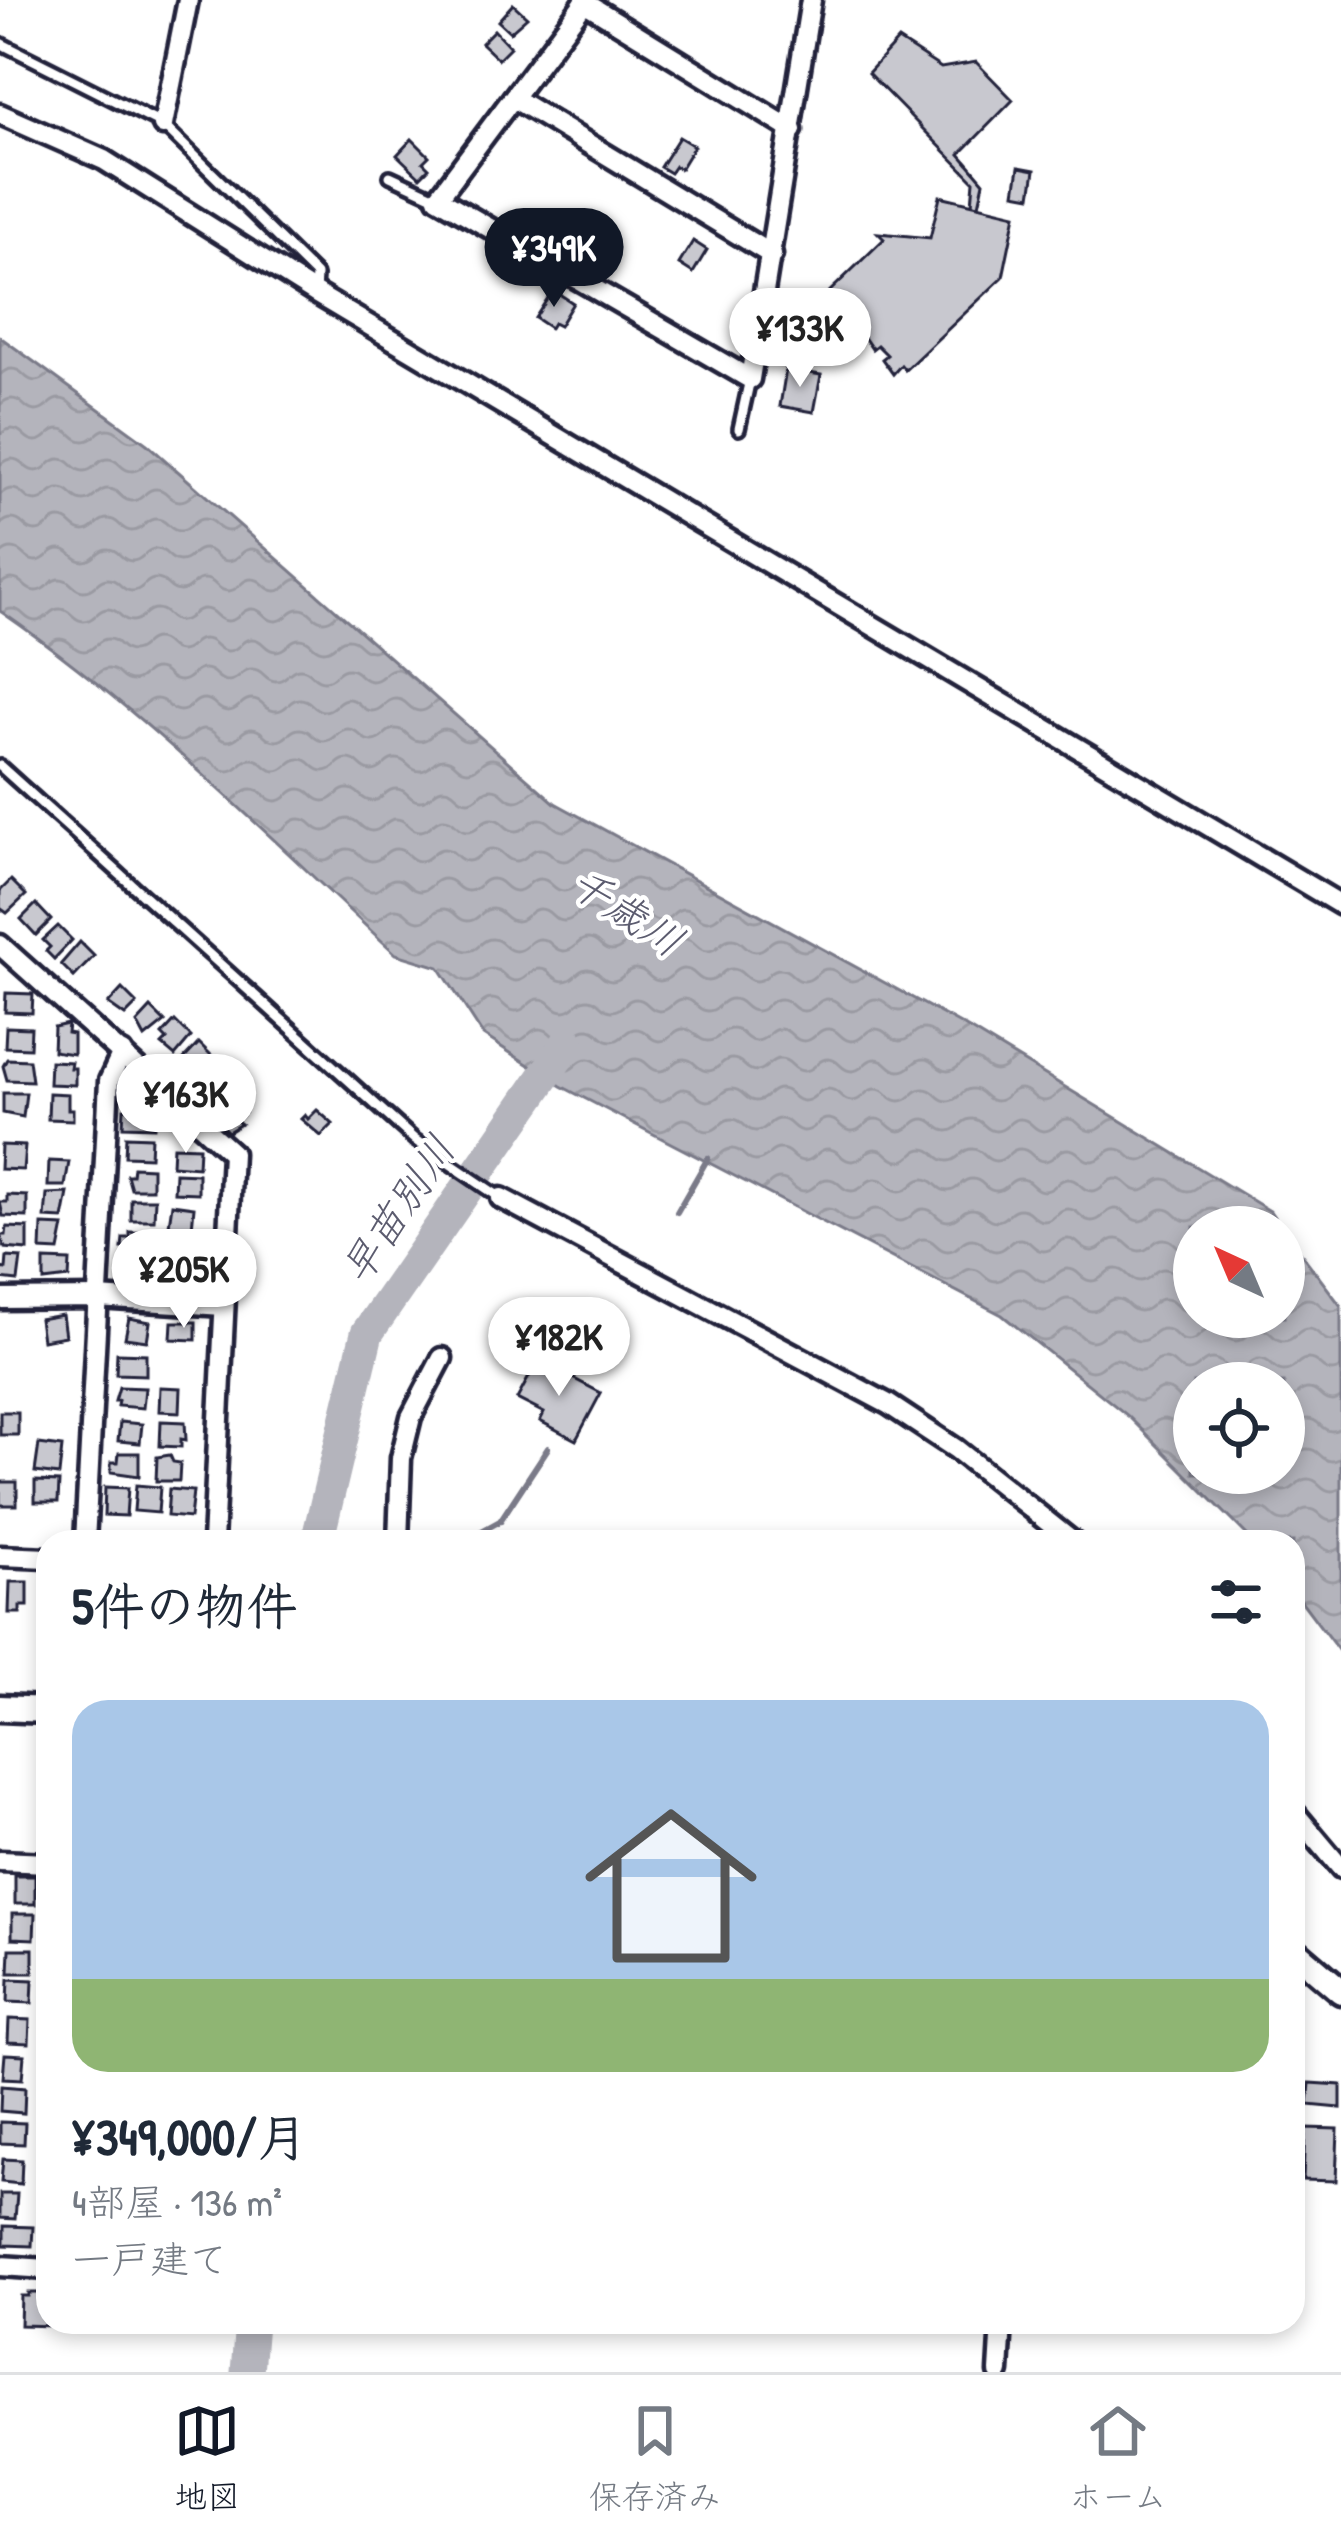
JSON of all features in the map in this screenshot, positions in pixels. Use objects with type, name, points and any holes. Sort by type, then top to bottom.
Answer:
[{"type":"street","points":[[163,125],[188,0]]},
{"type":"street","points":[[792,130],[585,1],[438,198],[750,379],[772,255],[792,130],[812,0]]},
{"type":"street","points":[[513,98],[772,255]]},
{"type":"street","points":[[0,113],[104,160],[315,293],[1341,905]]},
{"type":"street","points":[[0,947],[232,1153],[214,1530]]},
{"type":"street","points":[[86,1530],[110,1081],[122,1053]]},
{"type":"street","points":[[501,1198],[888,1404],[956,1448],[1057,1530]]},
{"type":"street","points":[[0,1299],[98,1298],[224,1306]]},
{"type":"street","points":[[398,1530],[400,1479],[411,1417],[442,1358]]},
{"type":"street","points":[[0,1556],[36,1558]]},
{"type":"street","points":[[0,1708],[36,1710]]},
{"type":"street","points":[[1305,1825],[1341,1868]]},
{"type":"street","points":[[0,1861],[36,1862]]},
{"type":"street","points":[[1305,1960],[1341,1991]]},
{"type":"street","points":[[0,2266],[36,2268]]},
{"type":"street","points":[[999,2372],[1001,2334]]},
{"type":"lane","points":[[0,43],[163,125],[316,275],[315,293]]},
{"type":"lane","points":[[390,176],[438,198]]},
{"type":"lane","points":[[739,429],[750,379]]},
{"type":"lane","points":[[0,766],[415,1140],[501,1198]]},
{"type":"water","name":"千歳川","points":[[0,337],[147,444],[555,803],[964,1026],[1262,1206],[1173,1206],[1173,1338],[1305,1338],[1305,1259],[1341,1306],[1341,1654],[1305,1606],[1305,1530],[1242,1530],[1206,1494],[1305,1494],[1305,1362],[1173,1362],[1173,1461],[1128,1416],[1002,1315],[561,1086],[483,1035],[439,967],[396,954],[105,690],[0,611]]},
{"type":"building","points":[[513,4],[527,17],[510,32],[498,21]]},
{"type":"building","points":[[494,30],[510,47],[498,59],[481,43]]},
{"type":"building","points":[[898,40],[941,68],[976,62],[1013,100],[960,154],[984,182],[979,205],[972,204],[974,181],[868,73]]},
{"type":"building","points":[[679,137],[694,146],[680,169],[675,166],[670,173],[660,167]]},
{"type":"building","points":[[412,139],[429,156],[423,162],[429,168],[420,177],[397,155]]},
{"type":"building","points":[[1019,167],[1035,170],[1031,196],[1015,193]]},
{"type":"building","points":[[940,196],[1016,214],[1003,277],[905,370],[901,365],[893,374],[882,359],[887,355],[877,345],[872,349],[846,311],[838,320],[826,304],[832,299],[827,294],[884,239],[878,233],[930,238]]},
{"type":"building","points":[[693,241],[707,250],[693,273],[679,264]]},
{"type":"building","points":[[553,290],[573,303],[559,326],[553,323],[550,328],[535,318]]},
{"type":"building","points":[[786,369],[821,375],[814,412],[780,406]]},
{"type":"building","points":[[11,880],[26,895],[7,913],[0,908],[0,891]]},
{"type":"building","points":[[36,904],[51,920],[36,935],[21,919]]},
{"type":"building","points":[[58,926],[72,940],[54,959],[43,940]]},
{"type":"building","points":[[80,942],[94,956],[74,977],[61,964]]},
{"type":"building","points":[[122,989],[137,1004],[125,1016],[108,1004]]},
{"type":"building","points":[[6,993],[33,994],[32,1013],[5,1012]]},
{"type":"building","points":[[151,1008],[165,1022],[145,1038],[137,1023]]},
{"type":"building","points":[[175,1021],[191,1037],[175,1056],[162,1045],[167,1040],[162,1035]]},
{"type":"building","points":[[68,1024],[73,1054],[53,1051],[54,1027]]},
{"type":"building","points":[[6,1027],[31,1028],[30,1048],[5,1047]]},
{"type":"building","points":[[199,1043],[215,1059],[197,1076],[182,1061]]},
{"type":"building","points":[[7,1059],[29,1060],[32,1081],[7,1080],[3,1066]]},
{"type":"building","points":[[50,1061],[71,1062],[75,1085],[49,1084]]},
{"type":"building","points":[[3,1093],[26,1093],[23,1117],[3,1113]]},
{"type":"building","points":[[49,1093],[68,1094],[73,1120],[48,1119]]},
{"type":"building","points":[[233,1102],[245,1113],[237,1121],[241,1124],[228,1132],[216,1120]]},
{"type":"building","points":[[136,1104],[155,1109],[154,1127],[123,1126],[124,1108],[136,1109]]},
{"type":"building","points":[[317,1110],[333,1124],[321,1136],[301,1119]]},
{"type":"building","points":[[126,1136],[151,1137],[150,1157],[125,1156]]},
{"type":"building","points":[[1,1145],[25,1146],[23,1170],[0,1169]]},
{"type":"building","points":[[173,1146],[199,1147],[198,1167],[172,1165]]},
{"type":"building","points":[[49,1161],[69,1162],[65,1186],[48,1186]]},
{"type":"building","points":[[133,1167],[152,1168],[152,1189],[131,1189],[127,1175],[132,1175]]},
{"type":"building","points":[[175,1173],[198,1174],[198,1193],[174,1192]]},
{"type":"building","points":[[68,1193],[63,1219],[45,1218],[47,1194]]},
{"type":"building","points":[[7,1195],[27,1196],[27,1217],[3,1216],[0,1202],[7,1202]]},
{"type":"building","points":[[131,1199],[155,1199],[154,1220],[131,1220]]},
{"type":"building","points":[[172,1204],[194,1207],[192,1228],[169,1225]]},
{"type":"building","points":[[42,1225],[64,1226],[59,1251],[41,1250]]},
{"type":"building","points":[[7,1227],[28,1228],[28,1250],[5,1248],[0,1235],[6,1235]]},
{"type":"building","points":[[130,1232],[150,1233],[149,1253],[122,1248]]},
{"type":"building","points":[[171,1236],[191,1237],[190,1257],[170,1256]]},
{"type":"building","points":[[7,1257],[21,1258],[18,1281],[0,1279]]},
{"type":"building","points":[[44,1260],[70,1261],[69,1278],[44,1281]]},
{"type":"building","points":[[130,1263],[153,1264],[153,1280],[127,1280]]},
{"type":"building","points":[[168,1263],[189,1264],[191,1291],[167,1285]]},
{"type":"building","points":[[62,1315],[65,1336],[42,1340],[39,1319]]},
{"type":"building","points":[[129,1318],[150,1322],[147,1341],[125,1338]]},
{"type":"building","points":[[172,1322],[196,1322],[196,1340],[171,1339]]},
{"type":"building","points":[[117,1353],[146,1354],[146,1375],[116,1374]]},
{"type":"building","points":[[538,1360],[601,1393],[576,1440],[540,1421],[544,1413],[517,1399]]},
{"type":"building","points":[[119,1387],[145,1388],[143,1408],[117,1406]]},
{"type":"building","points":[[160,1387],[181,1388],[180,1412],[159,1411]]},
{"type":"building","points":[[0,1412],[18,1412],[18,1435],[0,1435]]},
{"type":"building","points":[[161,1421],[185,1422],[186,1440],[181,1439],[181,1447],[160,1446]]},
{"type":"building","points":[[120,1422],[142,1424],[140,1443],[118,1441]]},
{"type":"building","points":[[39,1444],[62,1447],[59,1475],[35,1472]]},
{"type":"building","points":[[119,1453],[139,1453],[139,1476],[111,1472],[111,1462],[118,1462]]},
{"type":"building","points":[[170,1455],[180,1463],[179,1481],[156,1481],[157,1457]]},
{"type":"building","points":[[35,1481],[59,1482],[58,1502],[35,1502]]},
{"type":"building","points":[[0,1482],[17,1482],[17,1505],[0,1505]]},
{"type":"building","points":[[136,1485],[160,1487],[158,1513],[134,1511]]},
{"type":"building","points":[[105,1487],[128,1488],[126,1516],[104,1515]]},
{"type":"building","points":[[169,1489],[193,1491],[190,1518],[167,1516]]},
{"type":"building","points":[[10,1582],[28,1582],[28,1606],[20,1606],[20,1613],[9,1613]]},
{"type":"building","points":[[15,1876],[35,1876],[35,1904],[15,1904]]},
{"type":"building","points":[[12,1914],[35,1914],[34,1939],[12,1938]]},
{"type":"building","points":[[10,1949],[33,1949],[33,1973],[9,1973]]},
{"type":"building","points":[[9,1979],[33,1980],[32,2003],[8,2002]]},
{"type":"building","points":[[9,2019],[30,2020],[29,2043],[8,2042]]},
{"type":"building","points":[[5,2054],[24,2055],[22,2079],[3,2078]]},
{"type":"building","points":[[1310,2083],[1341,2085],[1341,2108],[1308,2105]]},
{"type":"building","points":[[1,2086],[25,2088],[24,2113],[0,2111]]},
{"type":"building","points":[[0,2122],[25,2123],[24,2144],[0,2143]]},
{"type":"building","points":[[1305,2128],[1338,2129],[1336,2181],[1305,2180]]},
{"type":"building","points":[[3,2159],[22,2160],[21,2184],[1,2182]]},
{"type":"building","points":[[0,2194],[17,2194],[15,2219],[0,2218]]},
{"type":"building","points":[[4,2226],[33,2227],[32,2246],[4,2245]]},
{"type":"building","points":[[36,2293],[36,2325],[20,2325],[21,2296]]},
{"type":"waterway","name":"早苗別川","points":[[320,1530],[367,1333],[568,1042]]},
{"type":"waterway","points":[[677,1212],[708,1158]]},
{"type":"waterway","points":[[484,1530],[500,1521],[548,1448]]},
{"type":"waterway","name":"早苗別川","points":[[247,2372],[250,2334]]}]
